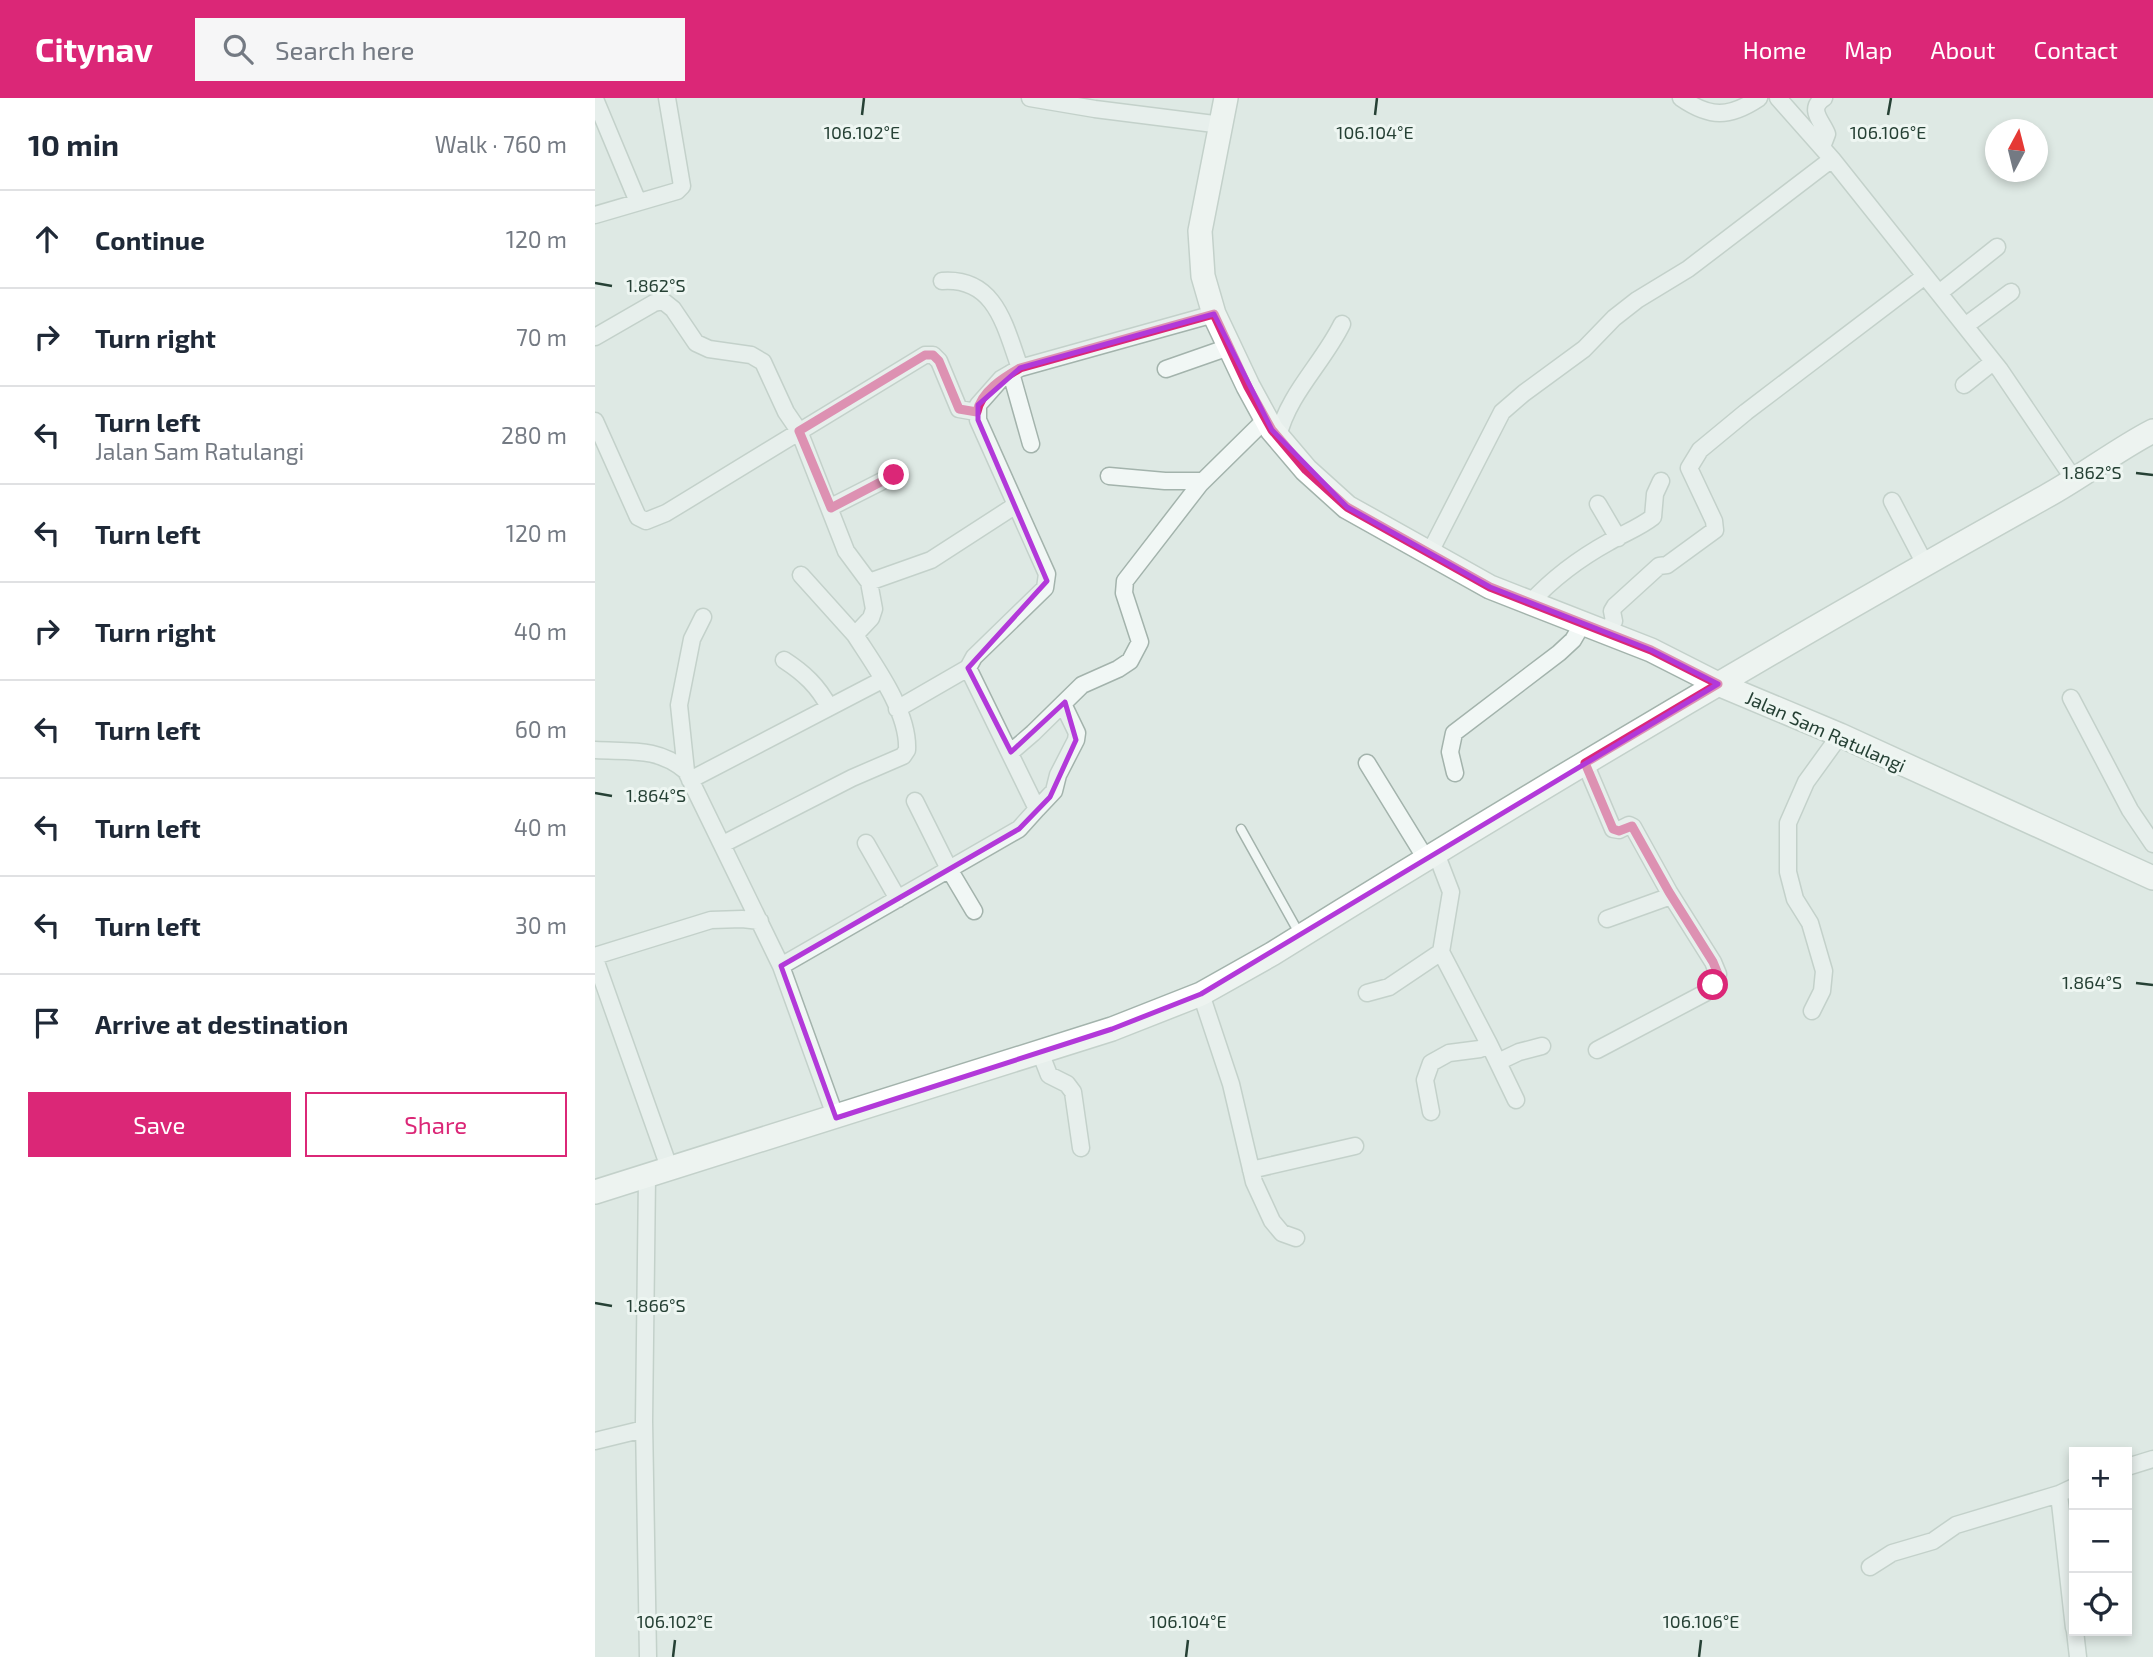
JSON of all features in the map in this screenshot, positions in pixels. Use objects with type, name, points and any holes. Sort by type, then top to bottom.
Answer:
[{"type":"main road","name":"Jalan Sam Ratulangi","points":[[1226,98],[1201,231],[1203,276],[1214,314],[1272,428],[1306,470],[1347,507],[1490,587],[1651,650],[1718,684],[1840,735],[2153,878]]},
{"type":"main road","points":[[595,1192],[1112,1029],[1201,993],[1301,936],[1718,684],[2075,481],[2134,440],[2153,431]]},
{"type":"street","points":[[595,215],[677,191],[682,186],[667,98]]},
{"type":"street","points":[[1030,98],[1222,125]]},
{"type":"street","points":[[1681,98],[1696,108],[1718,115],[1735,111],[1759,98]]},
{"type":"street","points":[[1778,98],[1827,153],[1993,362],[2075,481]]},
{"type":"street","points":[[1824,98],[1816,108],[1817,117],[1827,134],[1827,153]]},
{"type":"street","points":[[595,99],[638,202]]},
{"type":"street","points":[[1429,554],[1502,412],[1584,349],[1629,306],[1688,269],[1827,153]]},
{"type":"street","points":[[1939,293],[1997,247]]},
{"type":"street","points":[[1605,632],[1613,621],[1612,611],[1615,606],[1659,566],[1668,564],[1715,530],[1714,521],[1689,468],[1700,450],[1925,276]]},
{"type":"street","points":[[942,281],[957,280],[968,283],[997,306],[1031,444]]},
{"type":"street","points":[[1965,326],[2011,292]]},
{"type":"street","points":[[595,337],[653,303],[663,302],[669,304],[696,343],[709,349],[751,355],[763,362],[786,412],[799,431],[846,551],[869,582],[874,609],[871,618],[855,635]]},
{"type":"street","points":[[897,709],[968,668],[974,657],[1045,587],[1047,581],[1047,574],[977,412],[984,396],[1015,371],[1214,314]]},
{"type":"street","points":[[1010,752],[1082,685],[1118,669],[1130,660],[1140,642],[1124,593],[1125,581],[1203,481],[1272,428],[1286,413],[1330,348],[1342,324]]},
{"type":"street","points":[[1166,369],[1229,348]]},
{"type":"street","points":[[595,421],[638,517],[646,521],[666,513],[929,354],[939,361],[959,409],[977,412]]},
{"type":"street","points":[[1963,385],[1993,362]]},
{"type":"street","points":[[831,508],[894,475]]},
{"type":"street","points":[[1109,476],[1203,481]]},
{"type":"street","points":[[1530,603],[1560,574],[1653,517],[1655,494],[1661,481]]},
{"type":"street","points":[[1892,501],[1926,564]]},
{"type":"street","points":[[869,582],[931,560],[1016,505]]},
{"type":"street","points":[[1598,505],[1618,538]]},
{"type":"street","points":[[723,844],[903,755],[907,750],[897,709],[855,635],[801,575]]},
{"type":"street","points":[[688,776],[679,705],[692,639],[703,617]]},
{"type":"street","points":[[1455,773],[1450,752],[1454,733],[1559,653],[1573,640],[1583,623]]},
{"type":"street","points":[[785,660],[803,672],[829,707]]},
{"type":"street","points":[[968,668],[1037,809]]},
{"type":"street","points":[[688,776],[882,680]]},
{"type":"street","points":[[2071,698],[2130,810],[2153,844]]},
{"type":"street","points":[[781,966],[1019,829],[1054,791],[1058,775],[1076,740],[1077,733],[1063,704]]},
{"type":"street","points":[[1812,1011],[1822,990],[1824,971],[1810,923],[1795,899],[1788,872],[1788,823],[1806,782],[1840,735]]},
{"type":"street","points":[[595,750],[655,753],[672,760],[688,776],[781,966],[836,1118]]},
{"type":"street","points":[[1367,763],[1431,856],[1451,892],[1441,952],[1516,1100]]},
{"type":"street","points":[[1585,763],[1613,829],[1619,831],[1632,826],[1717,970],[1717,979],[1705,993],[1597,1050]]},
{"type":"street","points":[[915,801],[949,869],[974,911]]},
{"type":"street","points":[[866,843],[898,899]]},
{"type":"street","points":[[1607,919],[1671,896]]},
{"type":"street","points":[[670,1170],[595,958],[711,920],[760,921]]},
{"type":"street","points":[[1367,993],[1397,983],[1441,952]]},
{"type":"street","points":[[1201,993],[1231,1084],[1251,1170],[1272,1221],[1282,1233],[1296,1238]]},
{"type":"street","points":[[1431,1112],[1425,1080],[1430,1063],[1449,1053],[1480,1049],[1489,1044]]},
{"type":"street","points":[[1498,1062],[1519,1052],[1542,1046]]},
{"type":"street","points":[[1040,1052],[1049,1075],[1071,1088],[1081,1148]]},
{"type":"street","points":[[1251,1170],[1355,1146]]},
{"type":"street","points":[[647,1177],[644,1429],[648,1657]]},
{"type":"street","points":[[595,1441],[644,1429]]},
{"type":"street","points":[[2132,1465],[2153,1458]]},
{"type":"street","points":[[1870,1567],[1892,1553],[1933,1541],[1956,1525],[2067,1491],[2071,1573]]},
{"type":"street","points":[[2075,1636],[2078,1657]]},
{"type":"lane","points":[[1241,829],[1301,936]]},
{"type":"highlighted area","points":[[1214,314],[1272,430],[1347,507],[1490,587],[1651,650],[1718,684],[1201,994],[1112,1029],[836,1118],[781,966],[1019,829],[1050,797],[1076,740],[1065,702],[1011,752],[968,668],[1047,581],[978,420],[978,405],[1020,368]]},
{"type":"route","points":[[894,475],[831,508],[799,431],[925,355],[933,355],[939,361],[959,409],[977,412],[984,396],[1001,379],[1020,368],[1214,314],[1265,420],[1306,470],[1347,507],[1394,536],[1490,587],[1651,650],[1718,684],[1585,763],[1613,829],[1619,831],[1632,826],[1713,962],[1718,974],[1713,985]]}]
